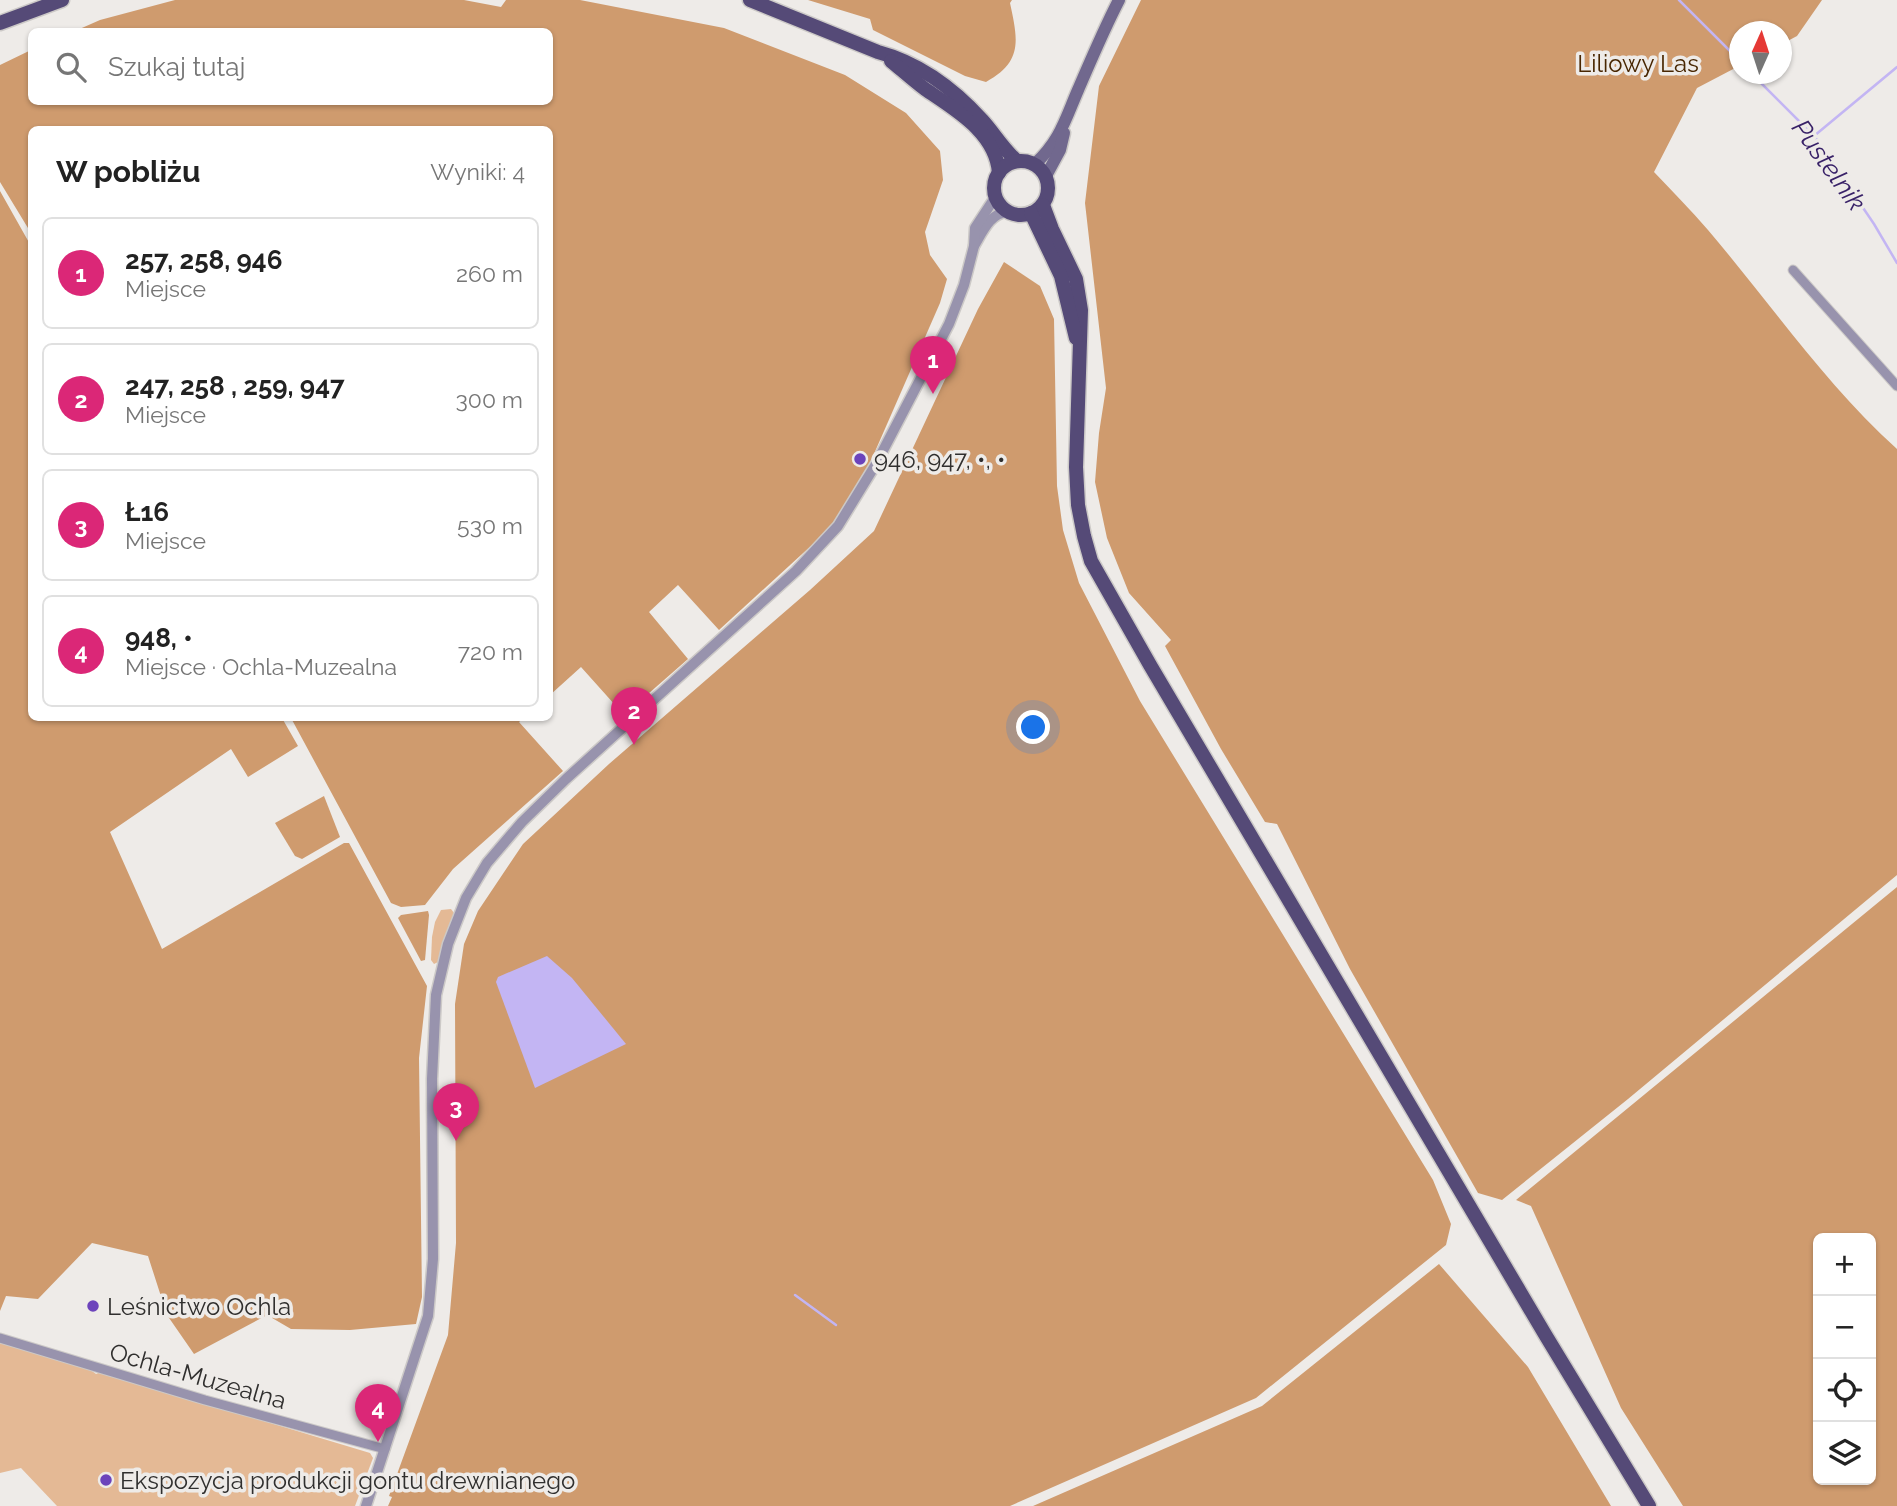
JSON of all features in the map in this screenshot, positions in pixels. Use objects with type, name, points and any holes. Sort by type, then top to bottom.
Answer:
[{"type":"main road","points":[[0,23],[62,0]]},
{"type":"main road","points":[[750,0],[878,52],[898,57],[920,69],[958,96],[1017,161]]},
{"type":"main road","points":[[1046,176],[1060,150],[1065,126],[1083,78],[1119,0]]},
{"type":"main road","points":[[878,52],[965,117],[990,148],[997,160],[999,173]]},
{"type":"main road","points":[[1035,164],[1047,153],[1065,126]]},
{"type":"main road","points":[[1017,161],[1035,164],[1046,176],[1049,191],[1037,209],[1023,215],[1007,212],[997,201],[995,194],[994,183],[999,173],[1010,163],[1017,161]]},
{"type":"main road","points":[[1037,209],[1061,276],[1079,353],[1076,467],[1078,505],[1091,561],[1598,1425],[1649,1506]]},
{"type":"street","points":[[366,1506],[428,1316],[432,1275],[432,1079],[436,995],[448,944],[466,898],[487,863],[522,822],[566,779],[796,572],[838,526],[870,474],[945,334],[958,304],[974,246],[975,228],[995,194]]},
{"type":"street","points":[[974,246],[994,217],[1000,212],[1007,212]]},
{"type":"street","points":[[1793,270],[1897,386]]},
{"type":"street","name":"Ochla-Muzealna","points":[[0,1338],[196,1397],[385,1449]]},
{"type":"shaded area","points":[[451,909],[454,913],[438,962],[434,964],[431,960],[435,922],[441,910]]},
{"type":"shaded area","points":[[547,956],[572,978],[626,1044],[535,1088],[496,982],[498,977]]},
{"type":"shaded area","points":[[0,1341],[88,1368],[96,1374],[101,1372],[370,1453],[373,1458],[355,1506],[57,1506],[21,1468],[0,1473]]},
{"type":"green space","points":[[175,0],[464,0],[501,7],[506,0],[580,0],[724,28],[845,75],[906,113],[940,151],[943,180],[925,232],[930,255],[947,279],[940,303],[849,511],[719,630],[678,585],[649,612],[688,659],[624,715],[581,667],[553,692],[553,126],[28,126],[28,228],[0,182],[0,65],[28,51],[28,105],[553,105],[553,28],[82,28],[100,20]]},
{"type":"green space","points":[[808,0],[1012,0],[1010,3],[1015,28],[1015,49],[1006,66],[986,82],[965,76],[873,30],[870,19]]},
{"type":"green space","name":"Liliowy Las","points":[[1141,0],[1822,0],[1797,36],[1792,39],[1792,21],[1729,21],[1729,71],[1697,88],[1654,172],[1708,230],[1846,398],[1897,449],[1897,875],[1502,1200],[1478,1193],[1350,969],[1277,824],[1265,822],[1221,749],[1165,646],[1171,640],[1129,593],[1107,538],[1095,482],[1106,388],[1085,203],[1099,86]]},
{"type":"green space","points":[[0,191],[28,241],[28,721],[284,721],[298,746],[248,777],[231,749],[110,832],[162,949],[344,843],[349,843],[427,986],[419,1058],[422,1297],[416,1324],[350,1330],[291,1329],[267,1315],[194,1354],[167,1315],[148,1256],[92,1243],[38,1299],[6,1296],[0,1311]]},
{"type":"green space","points":[[1004,262],[1040,286],[1054,319],[1057,486],[1063,530],[1079,583],[1140,701],[1433,1180],[1451,1224],[1446,1245],[1256,1398],[1010,1506],[388,1506],[392,1497],[389,1496],[448,1335],[456,1243],[455,1004],[464,944],[478,911],[523,844],[609,764],[874,531],[978,309]]},
{"type":"green space","points":[[293,721],[520,721],[563,771],[453,869],[425,905],[401,907],[391,903]]},
{"type":"green space","points":[[324,796],[340,837],[302,859],[295,856],[275,823]]},
{"type":"green space","points":[[1897,887],[1897,1506],[1683,1506],[1621,1408],[1531,1206],[1516,1200]]},
{"type":"green space","points":[[428,911],[425,960],[421,961],[398,918],[401,915]]},
{"type":"green space","points":[[1439,1264],[1528,1367],[1611,1506],[1033,1506],[1262,1406]]},
{"type":"waterway","name":"Pustelnik","points":[[1679,0],[1729,50]]},
{"type":"waterway","points":[[1814,136],[1897,67]]},
{"type":"waterway","name":"Pustelnik","points":[[1762,84],[1815,137],[1897,263]]},
{"type":"waterway","points":[[795,1295],[836,1325]]},
{"type":"place","name":"257, 258, 946","points":[[933,394]]},
{"type":"place","name":"946, 947, •, •","points":[[860,459]]},
{"type":"place","name":"247, 258 , 259, 947","points":[[634,745]]},
{"type":"place","name":"Ł16","points":[[456,1141]]},
{"type":"place","name":"Leśnictwo Ochla","points":[[93,1306]]},
{"type":"place","name":"948, •","points":[[378,1442]]},
{"type":"place","name":"Ekspozycja produkcji gontu drewnianego","points":[[106,1480]]}]
